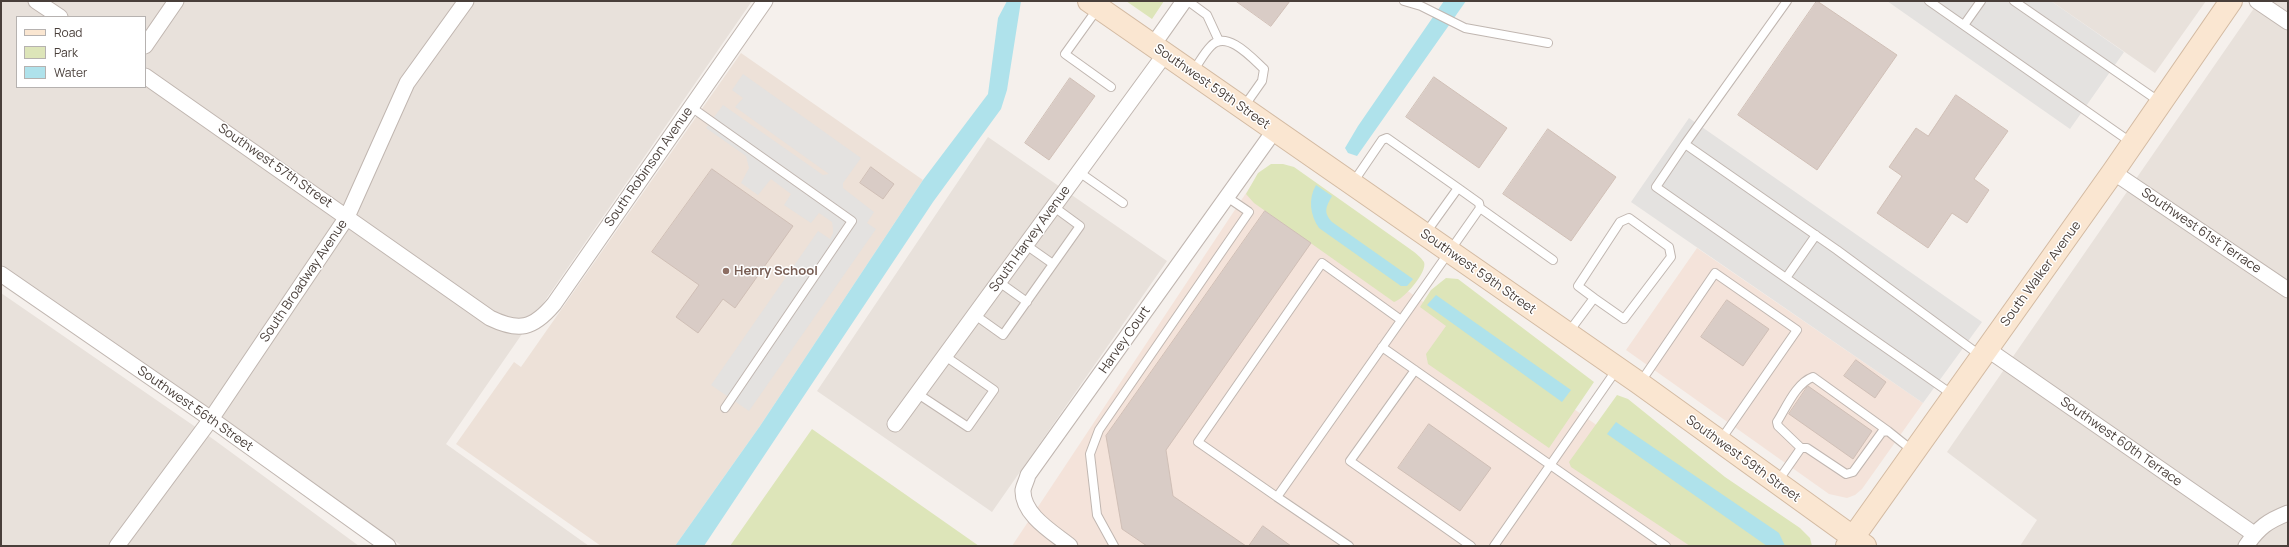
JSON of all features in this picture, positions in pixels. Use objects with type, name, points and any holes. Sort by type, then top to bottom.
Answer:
[{"type":"main road","name":"South Walker Avenue","points":[[1855,543],[1914,451],[2113,172],[2231,1]]},
{"type":"main road","name":"Southwest 59th Street","points":[[1094,4],[1639,383],[1855,543]]},
{"type":"street","points":[[36,1],[58,16]]},
{"type":"street","points":[[146,45],[176,1]]},
{"type":"street","name":"South Broadway Avenue","points":[[117,546],[211,419],[348,217],[407,84],[466,1]]},
{"type":"street","name":"South Robinson Avenue","points":[[527,326],[542,319],[554,304],[765,1]]},
{"type":"street","name":"South Harvey Avenue","points":[[895,424],[1079,172],[1159,50],[1184,1]]},
{"type":"street","points":[[2257,1],[2288,22]]},
{"type":"street","name":"Southwest 57th Street","points":[[146,77],[490,318],[506,326],[527,326]]},
{"type":"street","name":"Harvey Court","points":[[1070,546],[1038,520],[1025,503],[1023,490],[1028,475],[1274,130]]},
{"type":"street","name":"Southwest 61st Terrace","points":[[2113,172],[2288,290]]},
{"type":"street","name":"Southwest 56th Street","points":[[1,274],[211,419],[388,546]]},
{"type":"street","name":"Southwest 60th Terrace","points":[[1984,353],[2250,540]]},
{"type":"street","points":[[2250,540],[2268,521],[2288,512]]},
{"type":"lane","points":[[1188,1],[1207,15],[1220,41]]},
{"type":"lane","points":[[1404,1],[1421,6],[1465,28],[1548,43]]},
{"type":"lane","points":[[1787,1],[1656,187],[1954,396]]},
{"type":"lane","points":[[1929,1],[2133,143]]},
{"type":"lane","points":[[1964,25],[1981,1]]},
{"type":"lane","points":[[2014,1],[2161,103]]},
{"type":"lane","points":[[1094,4],[1065,54],[1111,87]]},
{"type":"lane","points":[[1192,73],[1212,44],[1220,41],[1232,43],[1246,51],[1264,69],[1262,81],[1243,109]]},
{"type":"lane","points":[[691,107],[852,221],[725,408]]},
{"type":"lane","points":[[1352,184],[1382,140],[1387,138],[1479,203],[1480,208],[1553,260]]},
{"type":"lane","points":[[1685,144],[1984,353]]},
{"type":"lane","points":[[1079,172],[1123,203]]},
{"type":"lane","points":[[1425,235],[1458,188]]},
{"type":"lane","points":[[1114,546],[1097,516],[1090,454],[1099,430],[1249,212],[1227,197]]},
{"type":"lane","points":[[975,315],[1003,335],[1080,226],[1054,207]]},
{"type":"lane","points":[[1277,497],[1480,208]]},
{"type":"lane","points":[[1629,218],[1669,248],[1671,257],[1624,319],[1594,298],[1578,286],[1620,222],[1629,218]]},
{"type":"lane","points":[[1786,278],[1816,235]]},
{"type":"lane","points":[[1026,245],[1053,264]]},
{"type":"lane","points":[[1349,546],[1198,442],[1322,263],[1401,320]]},
{"type":"lane","points":[[1639,383],[1715,273],[1797,330],[1719,442]]},
{"type":"lane","points":[[1000,282],[1027,302]]},
{"type":"lane","points":[[1568,334],[1594,298]]},
{"type":"lane","points":[[1382,347],[1666,546]]},
{"type":"lane","points":[[918,394],[968,427],[994,390],[946,356]]},
{"type":"lane","points":[[1494,546],[1617,368]]},
{"type":"lane","points":[[1415,370],[1350,461],[1471,546]]},
{"type":"lane","points":[[1888,431],[1882,432],[1853,472],[1846,474],[1807,448],[1801,448],[1778,426],[1777,422],[1796,391],[1808,379],[1813,377],[1888,431],[1914,451]]},
{"type":"lane","points":[[1776,484],[1801,448]]},
{"type":"shaded area","points":[[1,1],[752,1],[446,444],[589,546],[402,546],[1,265]]},
{"type":"shaded area","points":[[1887,1],[2051,1],[2124,52],[2070,129]]},
{"type":"shaded area","points":[[2051,1],[2206,1],[2155,73]]},
{"type":"shaded area","points":[[2259,1],[2288,1],[2288,546],[2020,546],[2037,520],[1947,452]]},
{"type":"shaded area","name":"Henry School","points":[[741,53],[923,180],[760,426],[675,546],[601,546],[456,444],[514,362],[521,367]]},
{"type":"shaded area","points":[[743,74],[861,158],[843,183],[843,188],[874,212],[867,223],[876,229],[749,411],[711,385],[818,231],[830,239],[833,233],[833,228],[832,222],[819,213],[811,223],[784,205],[791,194],[771,179],[758,195],[741,183],[749,168],[746,156],[706,128],[723,105],[823,175],[829,174],[735,107],[743,98],[732,90]]},
{"type":"shaded area","points":[[1689,118],[1982,322],[1923,403],[1631,202]]},
{"type":"shaded area","points":[[988,137],[1167,261],[992,512],[817,391]]},
{"type":"shaded area","points":[[1256,178],[1319,228],[1767,546],[1012,546]]},
{"type":"shaded area","points":[[1697,248],[1923,403],[1862,489],[1855,495],[1847,498],[1829,494],[1626,350]]},
{"type":"shaded area","points":[[1,293],[213,439],[359,546],[1,546]]},
{"type":"green space","points":[[1126,1],[1164,1],[1152,19]]},
{"type":"green space","points":[[1271,164],[1283,164],[1294,167],[1419,256],[1424,262],[1424,267],[1419,279],[1409,291],[1394,302],[1254,203],[1246,194],[1258,173]]},
{"type":"green space","points":[[1446,278],[1458,279],[1594,382],[1549,448],[1428,364],[1426,354],[1446,326],[1420,307],[1431,290]]},
{"type":"green space","points":[[1617,395],[1628,399],[1725,477],[1800,528],[1810,538],[1812,546],[1690,546],[1571,467],[1569,462]]},
{"type":"green space","points":[[812,429],[979,546],[730,546]]},
{"type":"water","points":[[1007,1],[1021,1],[1007,90],[1001,109],[933,202],[704,546],[675,546],[760,426],[923,180],[988,94],[998,18]]},
{"type":"water","points":[[1444,1],[1466,1],[1357,156],[1348,153],[1345,148],[1358,126]]},
{"type":"water","points":[[1316,185],[1332,196],[1328,203],[1326,212],[1332,222],[1413,279],[1407,286],[1401,286],[1319,228],[1311,207],[1313,190]]},
{"type":"water","points":[[1436,295],[1571,390],[1562,402],[1427,305]]},
{"type":"water","points":[[1616,422],[1779,533],[1785,546],[1767,546],[1607,434]]},
{"type":"building","points":[[1236,1],[1290,1],[1271,26]]},
{"type":"building","points":[[1817,1],[1897,55],[1817,170],[1738,115]]},
{"type":"building","points":[[1434,77],[1507,128],[1479,168],[1406,117]]},
{"type":"building","points":[[1070,78],[1095,96],[1049,160],[1025,143]]},
{"type":"building","points":[[1956,95],[2008,131],[1974,179],[1989,190],[1967,223],[1952,213],[1928,248],[1877,213],[1902,176],[1889,167],[1916,128],[1928,136]]},
{"type":"building","points":[[1548,129],[1616,177],[1571,241],[1503,194]]},
{"type":"building","points":[[871,167],[894,184],[883,199],[860,183]]},
{"type":"building","points":[[712,169],[793,226],[735,308],[723,299],[698,333],[676,317],[699,285],[652,252]]},
{"type":"building","points":[[1265,211],[1311,243],[1166,450],[1173,496],[1246,546],[1147,546],[1122,529],[1106,436]]},
{"type":"building","points":[[1727,300],[1769,329],[1743,366],[1701,337]]},
{"type":"building","points":[[1856,360],[1886,382],[1875,398],[1844,376]]},
{"type":"building","points":[[1808,386],[1872,431],[1853,459],[1789,414]]},
{"type":"building","points":[[1429,424],[1491,468],[1460,511],[1398,468]]},
{"type":"building","points":[[1263,526],[1291,546],[1249,546]]},
{"type":"place","name":"Henry School","points":[[726,271]]}]
